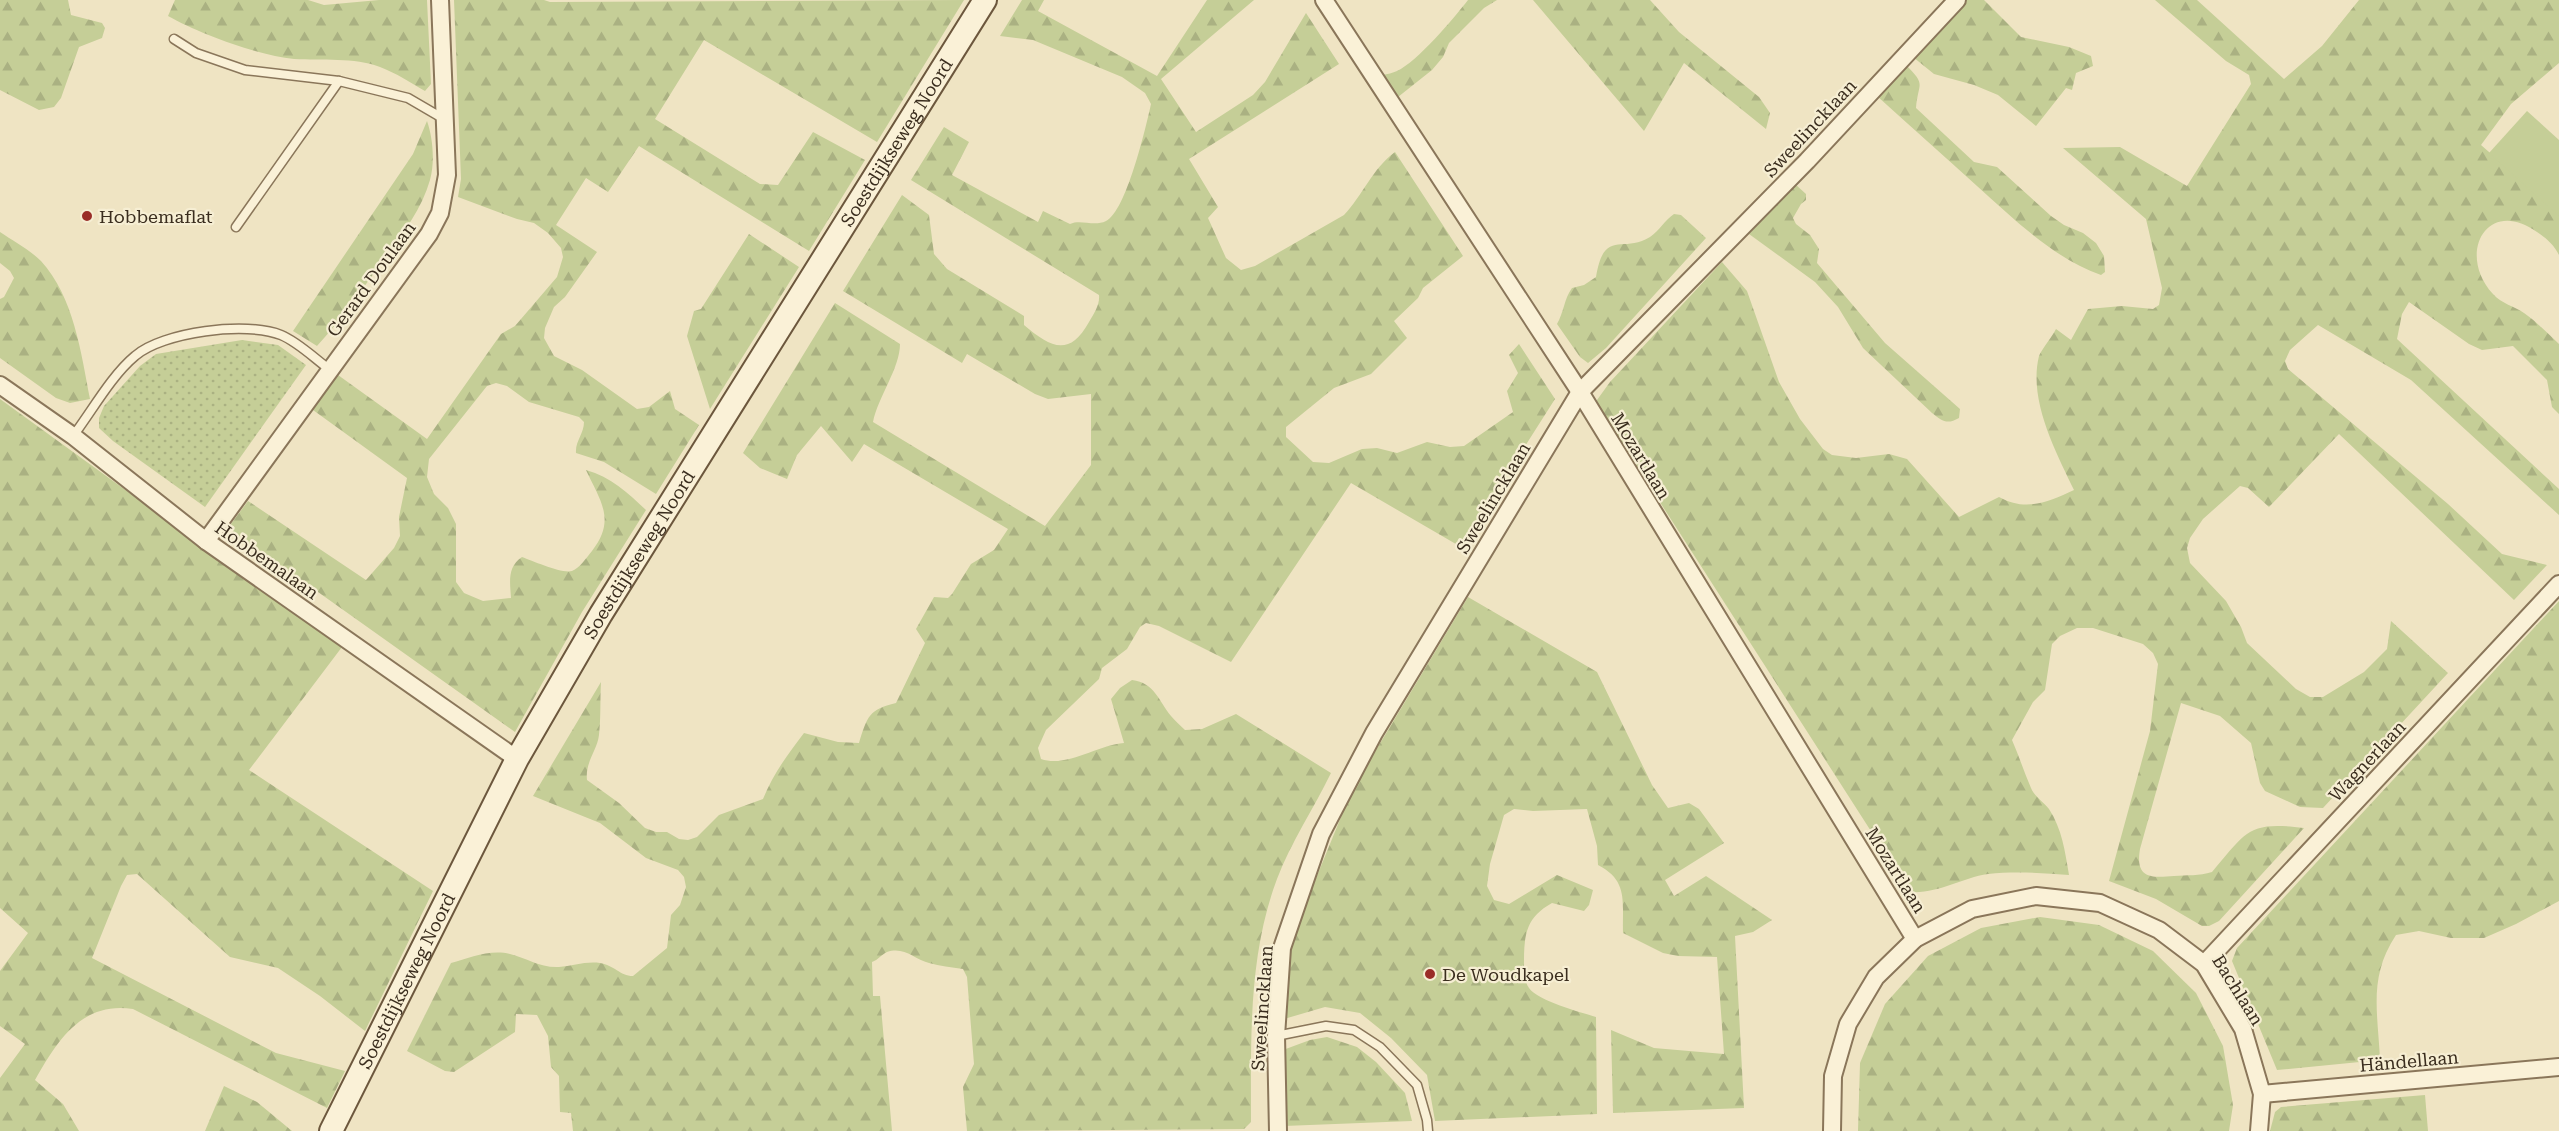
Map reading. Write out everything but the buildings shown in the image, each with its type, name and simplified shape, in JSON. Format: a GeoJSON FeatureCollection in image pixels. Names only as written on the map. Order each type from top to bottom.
{"type":"FeatureCollection","features":[{"type":"Feature","properties":{"kind":"main road","name":"Soestdijkseweg Noord"},"geometry":{"type":"LineString","coordinates":[[331,1131],[517,759],[607,604],[985,0]]}},
{"type":"Feature","properties":{"kind":"street","name":"Gerard Doulaan"},"geometry":{"type":"LineString","coordinates":[[206,541],[429,234],[440,213],[447,175],[440,0]]}},
{"type":"Feature","properties":{"kind":"street","name":"Mozartlaan"},"geometry":{"type":"LineString","coordinates":[[1324,0],[1580,392],[1915,939]]}},
{"type":"Feature","properties":{"kind":"street","name":"Sweelincklaan"},"geometry":{"type":"LineString","coordinates":[[1278,1131],[1276,1036],[1282,948],[1321,834],[1374,733],[1580,392],[1807,161],[1957,0]]}},
{"type":"Feature","properties":{"kind":"street","name":"Hobbemalaan"},"geometry":{"type":"LineString","coordinates":[[0,386],[73,436],[206,541],[517,759]]}},
{"type":"Feature","properties":{"kind":"street","name":"Wagnerlaan"},"geometry":{"type":"LineString","coordinates":[[2204,964],[2559,584]]}},
{"type":"Feature","properties":{"kind":"street","name":"Bachlaan"},"geometry":{"type":"LineString","coordinates":[[1826,1131],[1833,1076],[1848,1024],[1876,977],[1915,939],[1972,909],[2036,896],[2100,903],[2159,930],[2204,964],[2243,1029],[2262,1094],[2259,1131]]}},
{"type":"Feature","properties":{"kind":"street","name":"Händellaan"},"geometry":{"type":"LineString","coordinates":[[2262,1094],[2559,1067]]}},
{"type":"Feature","properties":{"kind":"lane"},"geometry":{"type":"LineString","coordinates":[[174,39],[196,53],[245,70],[339,81],[408,98],[444,119]]}},
{"type":"Feature","properties":{"kind":"lane"},"geometry":{"type":"LineString","coordinates":[[236,227],[339,81]]}},
{"type":"Feature","properties":{"kind":"lane"},"geometry":{"type":"LineString","coordinates":[[73,436],[135,356],[158,342],[182,336],[236,329],[258,330],[281,335],[330,369]]}},
{"type":"Feature","properties":{"kind":"lane"},"geometry":{"type":"LineString","coordinates":[[1276,1036],[1326,1026],[1354,1030],[1380,1047],[1417,1085],[1428,1131]]}},
{"type":"Feature","properties":{"kind":"green space"},"geometry":{"type":"Polygon","coordinates":[[[0,0],[68,0],[71,15],[102,23],[105,28],[102,38],[79,47],[61,98],[54,107],[39,110],[0,90],[0,0]]]}},
{"type":"Feature","properties":{"kind":"green space"},"geometry":{"type":"Polygon","coordinates":[[[175,0],[308,0],[324,5],[379,0],[427,0],[431,84],[425,91],[392,72],[370,64],[279,57],[229,43],[168,16],[175,0]]]}},
{"type":"Feature","properties":{"kind":"green space"},"geometry":{"type":"Polygon","coordinates":[[[454,0],[544,0],[550,2],[964,0],[877,142],[704,40],[655,119],[760,184],[778,185],[813,132],[865,160],[809,251],[639,146],[608,192],[586,178],[556,225],[597,252],[565,297],[554,307],[545,328],[544,338],[554,356],[582,370],[637,409],[649,407],[670,391],[675,409],[699,425],[656,494],[604,462],[576,453],[584,422],[579,417],[529,402],[507,386],[496,383],[487,386],[429,459],[427,477],[434,494],[448,508],[456,524],[456,582],[464,593],[483,601],[511,598],[512,570],[522,557],[562,571],[572,571],[583,563],[599,540],[605,520],[601,502],[586,470],[611,481],[646,510],[582,612],[515,732],[228,528],[248,501],[366,580],[394,548],[400,536],[399,517],[407,478],[313,410],[338,375],[427,439],[501,334],[515,326],[557,277],[563,257],[561,248],[548,233],[534,223],[458,197],[461,179],[454,0]]]}},
{"type":"Feature","properties":{"kind":"green space"},"geometry":{"type":"Polygon","coordinates":[[[1022,0],[1044,0],[1038,11],[1157,76],[1207,0],[1254,0],[1161,79],[1196,132],[1253,95],[1265,82],[1306,13],[1339,64],[1189,159],[1218,207],[1208,218],[1226,258],[1241,270],[1255,266],[1344,215],[1380,166],[1395,152],[1463,256],[1423,288],[1418,298],[1394,321],[1407,338],[1371,374],[1334,388],[1286,427],[1286,437],[1313,462],[1329,463],[1362,449],[1377,448],[1397,453],[1427,442],[1450,447],[1464,446],[1513,412],[1507,391],[1518,373],[1509,355],[1519,344],[1555,399],[1461,547],[1351,483],[1231,662],[1159,626],[1146,623],[1140,627],[1127,649],[1102,668],[1099,679],[1046,730],[1038,748],[1041,759],[1061,761],[1124,743],[1111,699],[1120,688],[1132,680],[1151,688],[1171,716],[1185,730],[1202,729],[1236,714],[1331,773],[1277,879],[1261,938],[1253,999],[1251,1122],[1244,1129],[967,1131],[963,1087],[974,1064],[967,977],[963,969],[929,963],[899,951],[887,952],[872,962],[873,996],[880,996],[892,1131],[573,1131],[571,1113],[560,1112],[559,1076],[551,1067],[548,1036],[537,1015],[516,1014],[515,1032],[454,1072],[445,1071],[407,1051],[451,963],[480,955],[502,953],[552,967],[600,963],[633,976],[667,948],[671,915],[680,905],[686,887],[684,877],[678,870],[646,858],[600,823],[533,796],[601,682],[599,735],[589,762],[587,780],[619,803],[645,828],[656,832],[667,832],[679,839],[688,840],[697,837],[719,815],[763,799],[776,773],[804,733],[838,742],[859,743],[870,715],[880,708],[896,703],[925,643],[916,629],[934,597],[948,598],[971,564],[994,550],[1008,529],[864,444],[852,462],[821,426],[797,455],[787,479],[760,468],[743,453],[835,303],[900,344],[893,373],[873,422],[1045,526],[1091,465],[1091,394],[1048,399],[1035,394],[967,354],[962,363],[843,291],[902,195],[929,215],[934,254],[947,269],[1024,316],[1024,325],[1042,339],[1066,345],[1082,333],[1089,322],[1098,306],[1099,295],[911,180],[944,127],[969,142],[952,175],[1038,222],[1043,211],[1070,224],[1101,223],[1113,214],[1121,202],[1134,168],[1151,104],[1145,93],[1122,77],[1033,40],[1000,36],[1022,0]]]}},
{"type":"Feature","properties":{"kind":"green space"},"geometry":{"type":"Polygon","coordinates":[[[1468,0],[1497,0],[1484,8],[1449,43],[1443,57],[1432,70],[1398,97],[1383,75],[1397,71],[1415,59],[1468,0]]]}},
{"type":"Feature","properties":{"kind":"green space"},"geometry":{"type":"Polygon","coordinates":[[[1533,0],[1650,0],[1679,32],[1759,97],[1770,113],[1766,129],[1684,63],[1644,131],[1533,0]]]}},
{"type":"Feature","properties":{"kind":"green space"},"geometry":{"type":"Polygon","coordinates":[[[1966,0],[1984,0],[2021,37],[2069,47],[2091,56],[2093,66],[2076,73],[2072,90],[2066,88],[2036,126],[1998,95],[1974,85],[1934,74],[1913,57],[1966,0]]]}},
{"type":"Feature","properties":{"kind":"green space"},"geometry":{"type":"Polygon","coordinates":[[[2155,0],[2197,0],[2284,79],[2322,46],[2359,0],[2559,0],[2559,63],[2511,104],[2481,145],[2559,213],[2559,255],[2550,242],[2537,232],[2519,223],[2504,221],[2491,225],[2482,234],[2477,247],[2477,262],[2482,278],[2493,294],[2529,317],[2559,344],[2559,414],[2552,407],[2547,380],[2513,346],[2482,350],[2469,344],[2409,302],[2402,314],[2397,339],[2559,489],[2559,515],[2411,380],[2318,325],[2290,350],[2285,361],[2288,369],[2448,504],[2502,554],[2547,565],[2514,600],[2339,434],[2269,507],[2248,488],[2240,486],[2203,519],[2190,538],[2187,548],[2190,563],[2226,601],[2247,643],[2296,689],[2310,697],[2323,697],[2364,672],[2387,649],[2391,621],[2448,673],[2323,808],[2300,807],[2265,791],[2260,783],[2251,743],[2220,716],[2181,703],[2140,849],[2139,859],[2142,871],[2158,877],[2212,872],[2233,847],[2250,832],[2271,826],[2304,828],[2219,921],[2209,926],[2202,926],[2156,899],[2109,881],[2150,731],[2158,664],[2153,653],[2143,644],[2093,628],[2077,628],[2060,636],[2052,644],[2045,690],[2033,702],[2012,740],[2032,791],[2049,809],[2057,824],[2069,875],[2018,872],[1988,874],[1930,891],[1910,892],[1597,404],[1597,400],[1610,382],[1722,262],[1747,291],[1779,382],[1800,419],[1823,449],[1832,455],[1856,458],[1889,454],[1907,459],[1959,517],[1999,497],[2028,505],[2037,504],[2074,490],[2052,443],[2040,408],[2037,390],[2039,356],[2056,329],[2071,340],[2088,309],[2122,306],[2153,309],[2159,305],[2162,288],[2146,219],[2063,148],[2120,147],[2187,186],[2251,84],[2249,75],[2226,61],[2155,0]]]}},
{"type":"Feature","properties":{"kind":"green space"},"geometry":{"type":"Polygon","coordinates":[[[1906,65],[1917,77],[1920,85],[1916,108],[1974,162],[1997,167],[2051,216],[2064,225],[2083,233],[2096,243],[2104,256],[2105,272],[2101,275],[2083,268],[2035,237],[1877,96],[1906,65]]]}},
{"type":"Feature","properties":{"kind":"green space"},"geometry":{"type":"Polygon","coordinates":[[[2527,111],[2559,140],[2559,216],[2489,153],[2527,111]]]}},
{"type":"Feature","properties":{"kind":"green space"},"geometry":{"type":"Polygon","coordinates":[[[427,121],[433,158],[430,180],[421,203],[401,236],[364,287],[317,346],[293,331],[413,154],[427,121]]]}},
{"type":"Feature","properties":{"kind":"green space"},"geometry":{"type":"Polygon","coordinates":[[[1795,184],[1806,194],[1806,200],[1793,218],[1796,224],[1810,235],[1819,249],[1817,263],[1885,343],[1960,409],[1959,418],[1945,421],[1932,413],[1863,348],[1838,307],[1815,282],[1749,234],[1795,184]]]}},
{"type":"Feature","properties":{"kind":"green space"},"geometry":{"type":"Polygon","coordinates":[[[1674,214],[1681,215],[1706,238],[1606,348],[1588,363],[1580,357],[1557,324],[1569,292],[1572,288],[1584,285],[1596,277],[1599,262],[1609,247],[1640,242],[1650,237],[1674,214]]]}},
{"type":"Feature","properties":{"kind":"green space"},"geometry":{"type":"Polygon","coordinates":[[[0,232],[41,261],[61,291],[74,326],[90,399],[70,403],[56,398],[0,358],[0,299],[4,297],[14,278],[10,271],[0,263],[0,232]]]}},
{"type":"Feature","properties":{"kind":"green space"},"geometry":{"type":"Polygon","coordinates":[[[749,234],[799,267],[710,409],[687,336],[694,311],[701,309],[749,234]]]}},
{"type":"Feature","properties":{"kind":"green space"},"geometry":{"type":"Polygon","coordinates":[[[242,340],[278,345],[306,365],[205,507],[113,441],[99,428],[99,418],[104,406],[140,366],[156,354],[242,340]]]}},
{"type":"Feature","properties":{"kind":"green space"},"geometry":{"type":"Polygon","coordinates":[[[0,399],[342,647],[249,770],[433,891],[365,1031],[320,996],[278,968],[230,957],[137,874],[127,875],[121,886],[92,958],[276,1053],[345,1071],[327,1108],[133,1009],[115,1008],[99,1011],[73,1027],[52,1051],[35,1080],[63,1104],[79,1131],[0,1131],[0,1078],[25,1044],[0,1026],[0,971],[28,933],[0,908],[0,399]]]}},
{"type":"Feature","properties":{"kind":"green space"},"geometry":{"type":"Polygon","coordinates":[[[1468,597],[1597,672],[1652,785],[1668,808],[1689,803],[1699,809],[1724,843],[1665,880],[1674,896],[1706,876],[1772,920],[1753,932],[1735,936],[1744,1108],[1613,1113],[1611,1030],[1654,1048],[1724,1054],[1717,957],[1678,956],[1663,953],[1623,933],[1622,893],[1615,878],[1598,865],[1597,846],[1587,809],[1533,811],[1514,809],[1504,815],[1490,864],[1487,886],[1494,900],[1509,904],[1557,875],[1593,890],[1589,905],[1584,911],[1552,903],[1537,914],[1526,934],[1524,964],[1526,982],[1534,993],[1560,1005],[1596,1017],[1597,1114],[1435,1121],[1427,1075],[1391,1038],[1360,1013],[1325,1007],[1284,1019],[1288,958],[1299,920],[1352,790],[1468,597]]]}},
{"type":"Feature","properties":{"kind":"green space"},"geometry":{"type":"Polygon","coordinates":[[[2559,601],[2559,901],[2484,938],[2451,938],[2419,931],[2396,935],[2381,966],[2378,981],[2380,1060],[2277,1070],[2232,961],[2237,948],[2559,601]]]}},
{"type":"Feature","properties":{"kind":"green space"},"geometry":{"type":"Polygon","coordinates":[[[2040,917],[2099,925],[2153,951],[2196,993],[2223,1046],[2233,1105],[2229,1131],[1858,1131],[1860,1063],[1885,1004],[1928,956],[1981,928],[2040,917]]]}},
{"type":"Feature","properties":{"kind":"green space"},"geometry":{"type":"Polygon","coordinates":[[[1327,1037],[1357,1047],[1376,1062],[1405,1093],[1412,1121],[1284,1126],[1283,1050],[1310,1040],[1327,1037]]]}},
{"type":"Feature","properties":{"kind":"green space"},"geometry":{"type":"Polygon","coordinates":[[[224,1086],[257,1102],[292,1131],[205,1131],[224,1086]]]}},
{"type":"Feature","properties":{"kind":"green space"},"geometry":{"type":"Polygon","coordinates":[[[2425,1095],[2428,1131],[2270,1131],[2275,1112],[2281,1107],[2425,1095]]]}},
{"type":"Feature","properties":{"kind":"place","name":"Hobbemaflat"},"geometry":{"type":"Point","coordinates":[87,216]}},
{"type":"Feature","properties":{"kind":"place","name":"De Woudkapel"},"geometry":{"type":"Point","coordinates":[1430,974]}}]}
